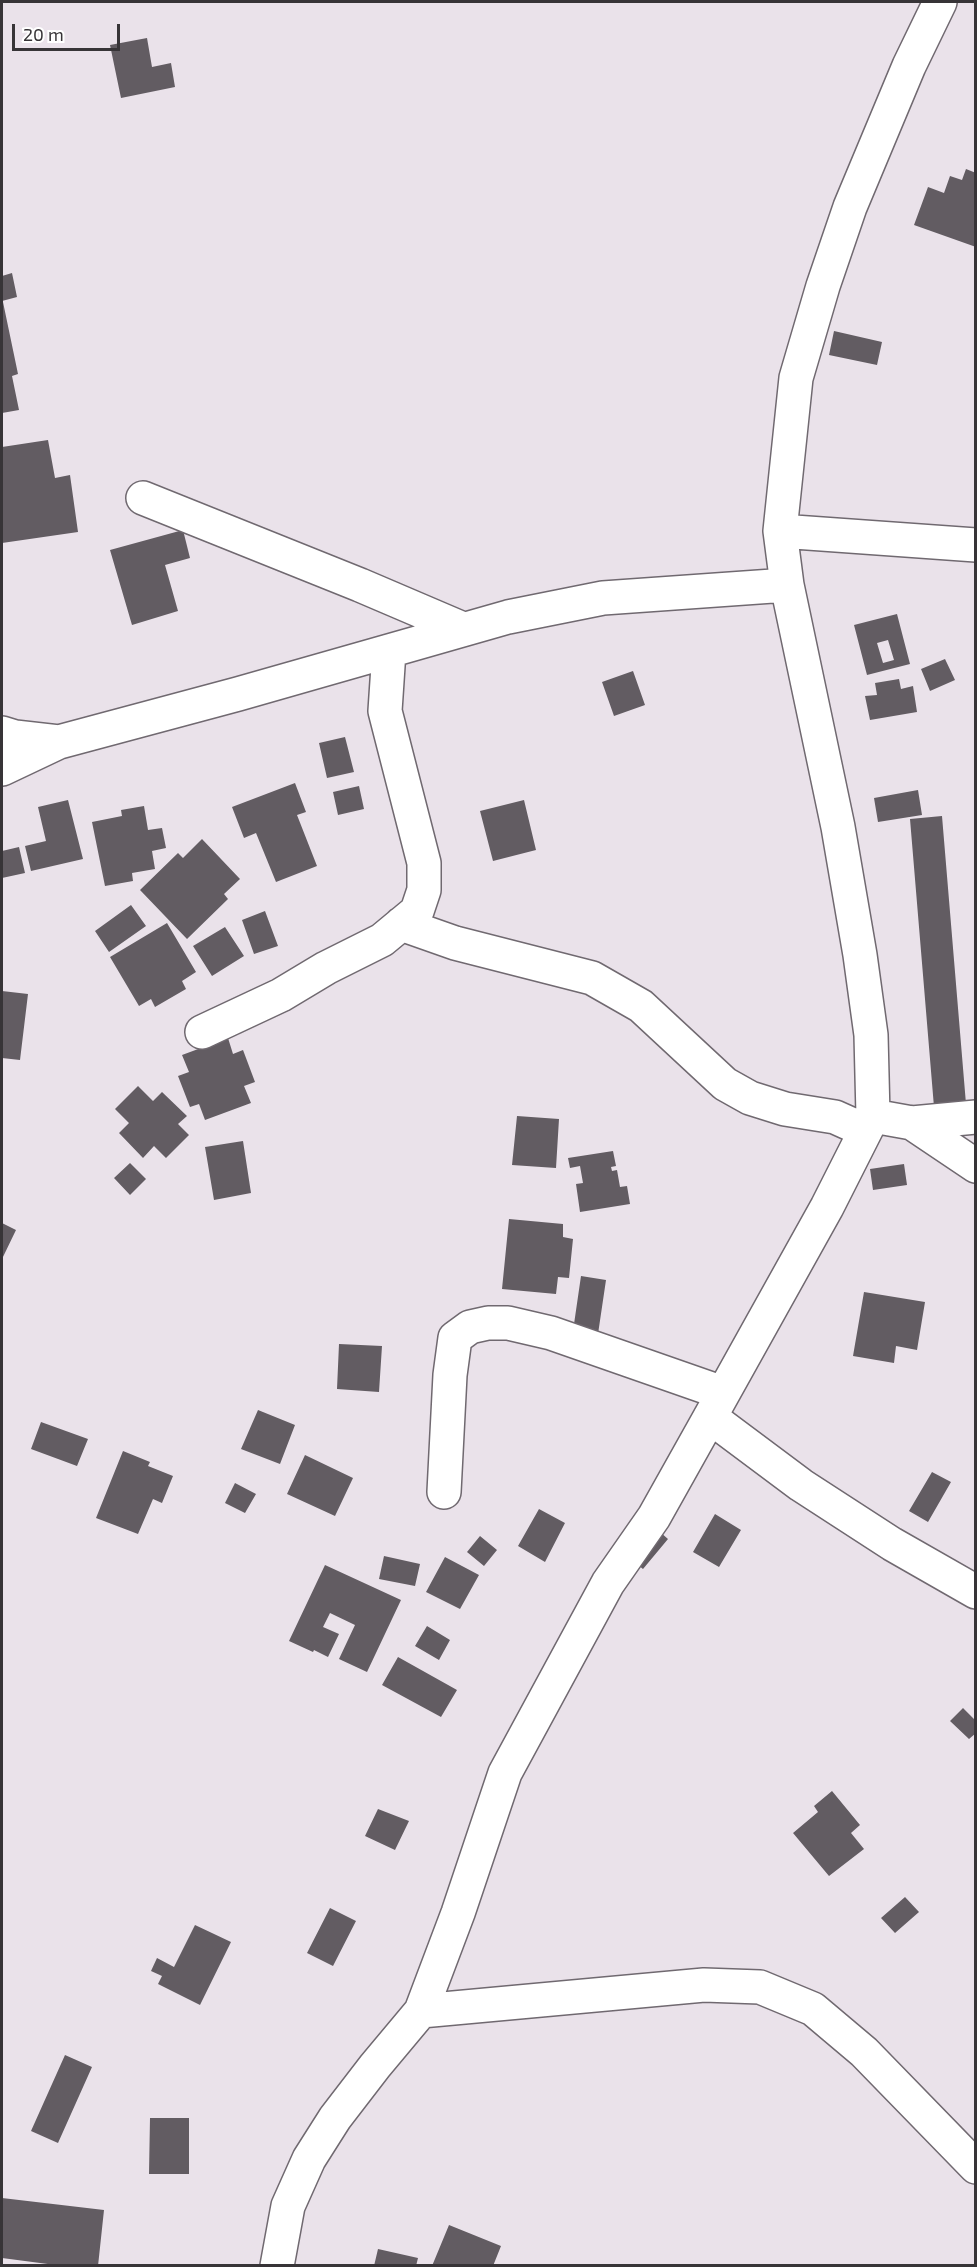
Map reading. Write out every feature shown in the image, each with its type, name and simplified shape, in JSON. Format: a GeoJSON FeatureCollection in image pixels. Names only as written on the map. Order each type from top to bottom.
{"type":"FeatureCollection","features":[{"type":"Feature","properties":{"kind":"street"},"geometry":{"type":"LineString","coordinates":[[277,2265],[288,2206],[309,2159],[335,2118],[421,2011],[458,1913],[505,1773],[608,1583],[654,1517],[827,1207],[868,1123],[871,1035],[860,955],[838,827],[787,585],[780,531],[796,378],[823,286],[855,196],[909,66],[940,2]]}},
{"type":"Feature","properties":{"kind":"street"},"geometry":{"type":"LineString","coordinates":[[143,498],[463,629]]}},
{"type":"Feature","properties":{"kind":"street"},"geometry":{"type":"LineString","coordinates":[[780,531],[975,545]]}},
{"type":"Feature","properties":{"kind":"street"},"geometry":{"type":"LineString","coordinates":[[2,769],[59,742],[508,617],[603,598],[787,585]]}},
{"type":"Feature","properties":{"kind":"street"},"geometry":{"type":"LineString","coordinates":[[202,1032],[281,995],[326,968],[382,940],[417,911],[424,890],[423,863],[385,711],[389,651]]}},
{"type":"Feature","properties":{"kind":"street"},"geometry":{"type":"LineString","coordinates":[[2,733],[15,737],[59,742]]}},
{"type":"Feature","properties":{"kind":"street"},"geometry":{"type":"LineString","coordinates":[[401,924],[455,943],[592,978],[641,1006],[725,1084],[750,1098],[784,1109],[868,1123],[975,1117]]}},
{"type":"Feature","properties":{"kind":"street"},"geometry":{"type":"LineString","coordinates":[[912,1122],[975,1166]]}},
{"type":"Feature","properties":{"kind":"street"},"geometry":{"type":"LineString","coordinates":[[444,1492],[450,1375],[455,1338],[470,1328],[488,1323],[508,1323],[551,1333],[716,1405],[812,1492],[892,1544],[975,1592]]}},
{"type":"Feature","properties":{"kind":"street"},"geometry":{"type":"LineString","coordinates":[[421,2011],[704,1985],[760,1987],[813,2009],[864,2052],[975,2168]]}},
{"type":"Feature","properties":{"kind":"building"},"geometry":{"type":"Polygon","coordinates":[[[147,38],[152,67],[171,63],[175,87],[121,98],[110,45],[147,38]]]}},
{"type":"Feature","properties":{"kind":"building"},"geometry":{"type":"Polygon","coordinates":[[[966,169],[976,173],[976,247],[914,225],[928,187],[944,193],[950,176],[962,180],[966,169]]]}},
{"type":"Feature","properties":{"kind":"building"},"geometry":{"type":"Polygon","coordinates":[[[12,273],[17,297],[2,301],[2,276],[12,273]]]}},
{"type":"Feature","properties":{"kind":"building"},"geometry":{"type":"Polygon","coordinates":[[[3,302],[18,374],[12,376],[19,410],[2,413],[3,302]]]}},
{"type":"Feature","properties":{"kind":"building"},"geometry":{"type":"Polygon","coordinates":[[[834,331],[882,342],[877,365],[829,355],[834,331]]]}},
{"type":"Feature","properties":{"kind":"building"},"geometry":{"type":"Polygon","coordinates":[[[48,440],[55,478],[70,475],[78,532],[2,543],[2,447],[48,440]]]}},
{"type":"Feature","properties":{"kind":"building"},"geometry":{"type":"Polygon","coordinates":[[[183,530],[190,558],[165,565],[178,611],[132,625],[110,550],[183,530]]]}},
{"type":"Feature","properties":{"kind":"building"},"geometry":{"type":"Polygon","coordinates":[[[897,614],[910,664],[867,675],[854,625],[897,614]],[[888,640],[877,643],[883,663],[894,660],[888,640]]]}},
{"type":"Feature","properties":{"kind":"building"},"geometry":{"type":"Polygon","coordinates":[[[945,659],[955,680],[930,691],[921,669],[945,659]]]}},
{"type":"Feature","properties":{"kind":"building"},"geometry":{"type":"Polygon","coordinates":[[[633,671],[645,705],[614,716],[602,682],[633,671]]]}},
{"type":"Feature","properties":{"kind":"building"},"geometry":{"type":"Polygon","coordinates":[[[899,679],[901,689],[913,686],[917,712],[870,720],[865,696],[877,695],[875,683],[899,679]]]}},
{"type":"Feature","properties":{"kind":"building"},"geometry":{"type":"Polygon","coordinates":[[[345,737],[354,772],[327,778],[319,743],[345,737]]]}},
{"type":"Feature","properties":{"kind":"building"},"geometry":{"type":"Polygon","coordinates":[[[295,783],[306,812],[297,815],[317,866],[276,882],[256,833],[244,838],[232,807],[295,783]]]}},
{"type":"Feature","properties":{"kind":"building"},"geometry":{"type":"Polygon","coordinates":[[[359,786],[364,809],[338,815],[333,792],[359,786]]]}},
{"type":"Feature","properties":{"kind":"building"},"geometry":{"type":"Polygon","coordinates":[[[918,790],[922,815],[878,822],[874,798],[918,790]]]}},
{"type":"Feature","properties":{"kind":"building"},"geometry":{"type":"Polygon","coordinates":[[[68,800],[83,859],[31,871],[25,846],[46,841],[38,807],[68,800]]]}},
{"type":"Feature","properties":{"kind":"building"},"geometry":{"type":"Polygon","coordinates":[[[524,800],[536,850],[493,861],[480,811],[524,800]]]}},
{"type":"Feature","properties":{"kind":"building"},"geometry":{"type":"Polygon","coordinates":[[[144,806],[148,830],[162,828],[166,848],[152,851],[155,869],[132,873],[133,881],[105,886],[92,822],[122,816],[121,810],[144,806]]]}},
{"type":"Feature","properties":{"kind":"building"},"geometry":{"type":"Polygon","coordinates":[[[942,816],[966,1104],[934,1107],[910,819],[942,816]]]}},
{"type":"Feature","properties":{"kind":"building"},"geometry":{"type":"Polygon","coordinates":[[[202,839],[240,879],[224,894],[228,899],[187,939],[140,890],[178,853],[183,858],[202,839]]]}},
{"type":"Feature","properties":{"kind":"building"},"geometry":{"type":"Polygon","coordinates":[[[19,847],[25,873],[2,878],[2,851],[19,847]]]}},
{"type":"Feature","properties":{"kind":"building"},"geometry":{"type":"Polygon","coordinates":[[[131,905],[146,926],[109,952],[95,931],[131,905]]]}},
{"type":"Feature","properties":{"kind":"building"},"geometry":{"type":"Polygon","coordinates":[[[265,911],[278,946],[254,954],[242,920],[265,911]]]}},
{"type":"Feature","properties":{"kind":"building"},"geometry":{"type":"Polygon","coordinates":[[[167,923],[196,972],[182,981],[186,989],[155,1007],[151,999],[139,1006],[110,957],[167,923]]]}},
{"type":"Feature","properties":{"kind":"building"},"geometry":{"type":"Polygon","coordinates":[[[225,927],[244,956],[212,976],[193,946],[225,927]]]}},
{"type":"Feature","properties":{"kind":"building"},"geometry":{"type":"Polygon","coordinates":[[[2,991],[28,994],[20,1060],[2,1058],[2,991]]]}},
{"type":"Feature","properties":{"kind":"building"},"geometry":{"type":"Polygon","coordinates":[[[228,1038],[233,1054],[243,1050],[255,1082],[244,1086],[251,1103],[205,1120],[199,1104],[190,1107],[178,1076],[189,1072],[182,1055],[228,1038]]]}},
{"type":"Feature","properties":{"kind":"building"},"geometry":{"type":"Polygon","coordinates":[[[138,1086],[153,1101],[162,1092],[187,1116],[178,1124],[189,1135],[166,1158],[154,1146],[143,1158],[119,1133],[129,1123],[115,1109],[138,1086]]]}},
{"type":"Feature","properties":{"kind":"building"},"geometry":{"type":"Polygon","coordinates":[[[517,1116],[559,1119],[556,1168],[512,1165],[517,1116]]]}},
{"type":"Feature","properties":{"kind":"building"},"geometry":{"type":"Polygon","coordinates":[[[243,1141],[251,1193],[214,1200],[205,1147],[243,1141]]]}},
{"type":"Feature","properties":{"kind":"building"},"geometry":{"type":"Polygon","coordinates":[[[613,1151],[616,1166],[611,1167],[612,1171],[617,1170],[620,1187],[627,1186],[630,1204],[580,1212],[576,1184],[583,1183],[580,1166],[570,1168],[568,1158],[613,1151]]]}},
{"type":"Feature","properties":{"kind":"building"},"geometry":{"type":"Polygon","coordinates":[[[130,1163],[146,1179],[130,1195],[114,1178],[130,1163]]]}},
{"type":"Feature","properties":{"kind":"building"},"geometry":{"type":"Polygon","coordinates":[[[904,1164],[907,1185],[873,1190],[870,1169],[904,1164]]]}},
{"type":"Feature","properties":{"kind":"building"},"geometry":{"type":"Polygon","coordinates":[[[509,1219],[563,1224],[563,1237],[573,1239],[569,1278],[558,1277],[556,1294],[502,1289],[509,1219]]]}},
{"type":"Feature","properties":{"kind":"building"},"geometry":{"type":"Polygon","coordinates":[[[2,1223],[16,1230],[2,1259],[2,1223]]]}},
{"type":"Feature","properties":{"kind":"building"},"geometry":{"type":"Polygon","coordinates":[[[581,1276],[606,1280],[598,1334],[573,1331],[581,1276]]]}},
{"type":"Feature","properties":{"kind":"building"},"geometry":{"type":"Polygon","coordinates":[[[864,1292],[925,1302],[917,1350],[896,1346],[894,1363],[853,1356],[864,1292]]]}},
{"type":"Feature","properties":{"kind":"building"},"geometry":{"type":"Polygon","coordinates":[[[339,1344],[382,1346],[379,1392],[337,1389],[339,1344]]]}},
{"type":"Feature","properties":{"kind":"building"},"geometry":{"type":"Polygon","coordinates":[[[258,1410],[295,1425],[280,1464],[241,1449],[258,1410]]]}},
{"type":"Feature","properties":{"kind":"building"},"geometry":{"type":"Polygon","coordinates":[[[41,1422],[88,1439],[77,1466],[31,1449],[41,1422]]]}},
{"type":"Feature","properties":{"kind":"building"},"geometry":{"type":"Polygon","coordinates":[[[123,1451],[150,1462],[148,1466],[173,1476],[162,1503],[153,1499],[138,1534],[96,1518],[123,1451]]]}},
{"type":"Feature","properties":{"kind":"building"},"geometry":{"type":"Polygon","coordinates":[[[305,1455],[353,1478],[335,1516],[287,1494],[305,1455]]]}},
{"type":"Feature","properties":{"kind":"building"},"geometry":{"type":"Polygon","coordinates":[[[932,1472],[951,1482],[928,1522],[909,1511],[932,1472]]]}},
{"type":"Feature","properties":{"kind":"building"},"geometry":{"type":"Polygon","coordinates":[[[235,1483],[256,1494],[245,1513],[225,1503],[235,1483]]]}},
{"type":"Feature","properties":{"kind":"building"},"geometry":{"type":"Polygon","coordinates":[[[539,1509],[565,1523],[545,1562],[518,1546],[539,1509]]]}},
{"type":"Feature","properties":{"kind":"building"},"geometry":{"type":"Polygon","coordinates":[[[715,1514],[741,1530],[719,1567],[693,1552],[715,1514]]]}},
{"type":"Feature","properties":{"kind":"building"},"geometry":{"type":"Polygon","coordinates":[[[653,1526],[668,1539],[643,1569],[628,1557],[653,1526]]]}},
{"type":"Feature","properties":{"kind":"building"},"geometry":{"type":"Polygon","coordinates":[[[480,1536],[497,1550],[484,1566],[467,1552],[480,1536]]]}},
{"type":"Feature","properties":{"kind":"building"},"geometry":{"type":"Polygon","coordinates":[[[384,1556],[420,1564],[415,1586],[379,1579],[384,1556]]]}},
{"type":"Feature","properties":{"kind":"building"},"geometry":{"type":"Polygon","coordinates":[[[445,1557],[479,1575],[460,1609],[426,1592],[445,1557]]]}},
{"type":"Feature","properties":{"kind":"building"},"geometry":{"type":"Polygon","coordinates":[[[325,1565],[401,1600],[367,1672],[339,1659],[355,1625],[330,1613],[323,1627],[339,1634],[328,1657],[289,1641],[325,1565]]]}},
{"type":"Feature","properties":{"kind":"building"},"geometry":{"type":"Polygon","coordinates":[[[427,1626],[450,1640],[439,1660],[415,1646],[427,1626]]]}},
{"type":"Feature","properties":{"kind":"building"},"geometry":{"type":"Polygon","coordinates":[[[398,1657],[457,1690],[441,1717],[382,1685],[398,1657]]]}},
{"type":"Feature","properties":{"kind":"building"},"geometry":{"type":"Polygon","coordinates":[[[963,1708],[976,1721],[976,1733],[969,1739],[950,1721],[963,1708]]]}},
{"type":"Feature","properties":{"kind":"building"},"geometry":{"type":"Polygon","coordinates":[[[832,1791],[860,1825],[851,1833],[864,1849],[829,1876],[793,1833],[818,1812],[814,1806],[832,1791]]]}},
{"type":"Feature","properties":{"kind":"building"},"geometry":{"type":"Polygon","coordinates":[[[378,1809],[409,1821],[395,1850],[365,1836],[378,1809]]]}},
{"type":"Feature","properties":{"kind":"building"},"geometry":{"type":"Polygon","coordinates":[[[905,1897],[919,1912],[895,1933],[881,1918],[905,1897]]]}},
{"type":"Feature","properties":{"kind":"building"},"geometry":{"type":"Polygon","coordinates":[[[330,1908],[356,1921],[333,1966],[307,1953],[330,1908]]]}},
{"type":"Feature","properties":{"kind":"building"},"geometry":{"type":"Polygon","coordinates":[[[195,1925],[231,1942],[200,2005],[158,1984],[162,1976],[151,1971],[157,1958],[174,1967],[195,1925]]]}},
{"type":"Feature","properties":{"kind":"building"},"geometry":{"type":"Polygon","coordinates":[[[65,2055],[92,2067],[58,2143],[31,2131],[65,2055]]]}},
{"type":"Feature","properties":{"kind":"building"},"geometry":{"type":"Polygon","coordinates":[[[150,2118],[189,2118],[189,2174],[149,2174],[150,2118]]]}},
{"type":"Feature","properties":{"kind":"building"},"geometry":{"type":"Polygon","coordinates":[[[2,2198],[104,2210],[98,2266],[63,2266],[2,2258],[2,2198]]]}},
{"type":"Feature","properties":{"kind":"building"},"geometry":{"type":"Polygon","coordinates":[[[449,2225],[501,2246],[493,2266],[432,2266],[449,2225]]]}},
{"type":"Feature","properties":{"kind":"building"},"geometry":{"type":"Polygon","coordinates":[[[378,2249],[418,2258],[416,2266],[374,2266],[378,2249]]]}}]}
